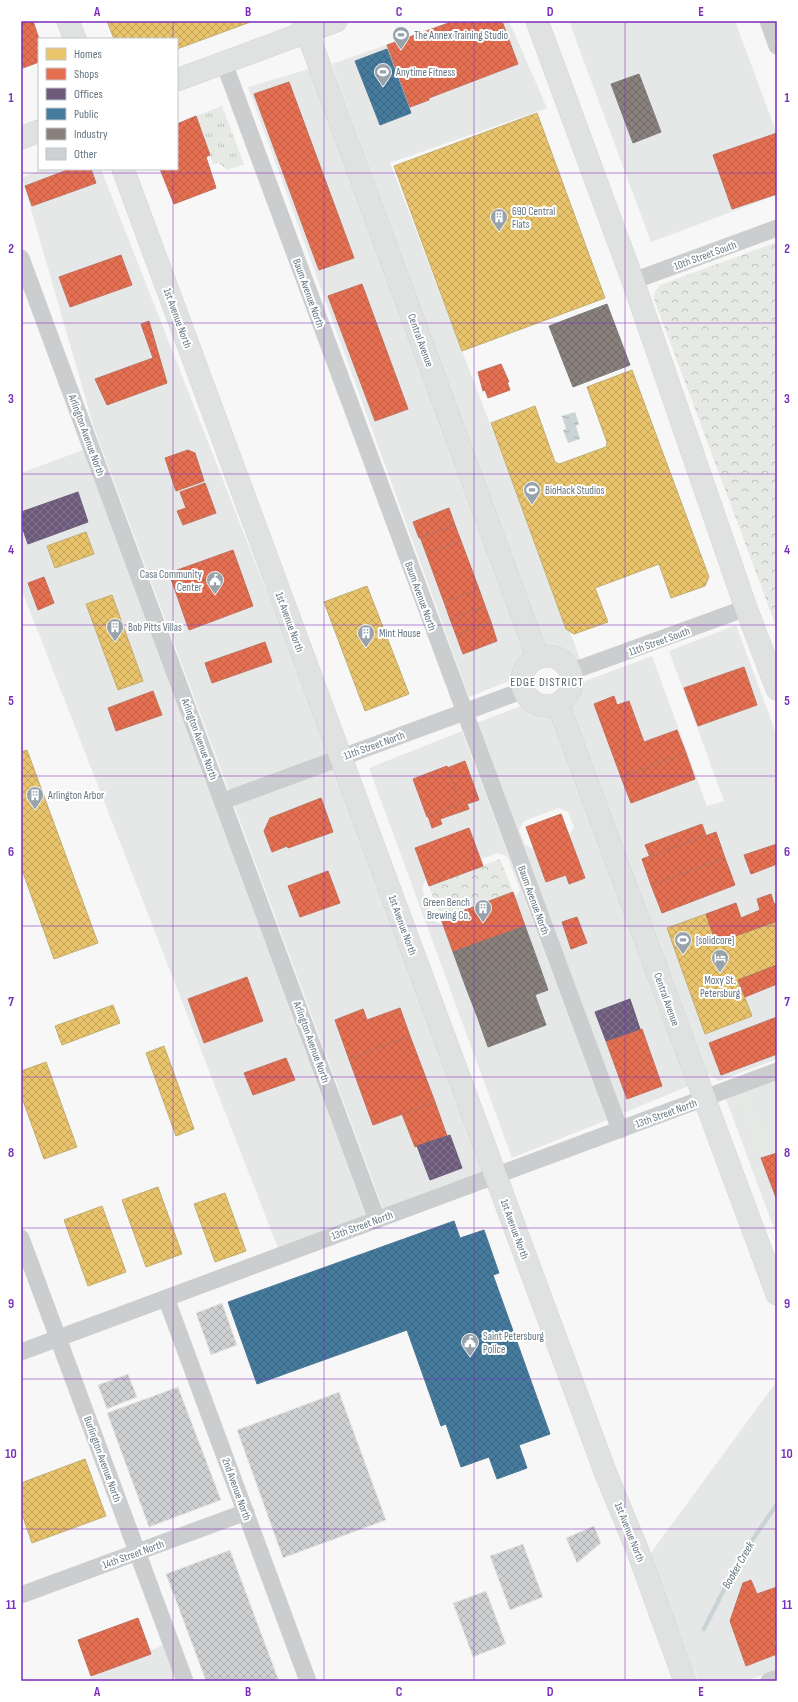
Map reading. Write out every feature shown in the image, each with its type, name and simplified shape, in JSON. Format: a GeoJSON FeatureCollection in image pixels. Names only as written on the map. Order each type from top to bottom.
{"type":"FeatureCollection","features":[{"type":"Feature","properties":{"kind":"main road"},"geometry":{"type":"LineString","coordinates":[[68,21],[75,38]]}},
{"type":"Feature","properties":{"kind":"main road"},"geometry":{"type":"LineString","coordinates":[[178,80],[224,63],[305,26],[336,21]]}},
{"type":"Feature","properties":{"kind":"main road"},"geometry":{"type":"LineString","coordinates":[[537,21],[633,281],[746,608],[777,689]]}},
{"type":"Feature","properties":{"kind":"main road","name":"Central Avenue"},"geometry":{"type":"LineString","coordinates":[[305,26],[538,658]]}},
{"type":"Feature","properties":{"kind":"main road"},"geometry":{"type":"LineString","coordinates":[[21,138],[38,131]]}},
{"type":"Feature","properties":{"kind":"main road","name":"1st Avenue North"},"geometry":{"type":"LineString","coordinates":[[123,170],[606,1474],[637,1549],[685,1681]]}},
{"type":"Feature","properties":{"kind":"main road"},"geometry":{"type":"LineString","coordinates":[[552,657],[560,660],[566,665],[570,672],[572,680],[569,694],[558,704],[550,706],[541,705],[534,702],[524,690],[523,682],[526,668],[531,662],[538,658],[552,657]]}},
{"type":"Feature","properties":{"kind":"main road","name":"Central Avenue"},"geometry":{"type":"LineString","coordinates":[[558,704],[777,1294]]}},
{"type":"Feature","properties":{"kind":"street"},"geometry":{"type":"LineString","coordinates":[[768,21],[777,46]]}},
{"type":"Feature","properties":{"kind":"street","name":"Baum Avenue North"},"geometry":{"type":"LineString","coordinates":[[224,63],[620,1130]]}},
{"type":"Feature","properties":{"kind":"street","name":"10th Street South"},"geometry":{"type":"LineString","coordinates":[[633,281],[777,228]]}},
{"type":"Feature","properties":{"kind":"street","name":"Arlington Avenue North"},"geometry":{"type":"LineString","coordinates":[[21,258],[378,1220]]}},
{"type":"Feature","properties":{"kind":"street","name":"11th Street South"},"geometry":{"type":"LineString","coordinates":[[570,672],[746,608]]}},
{"type":"Feature","properties":{"kind":"street","name":"11th Street North"},"geometry":{"type":"LineString","coordinates":[[223,801],[524,690]]}},
{"type":"Feature","properties":{"kind":"street","name":"13th Street North"},"geometry":{"type":"LineString","coordinates":[[21,1352],[777,1071]]}},
{"type":"Feature","properties":{"kind":"street","name":"Burlington Avenue North"},"geometry":{"type":"LineString","coordinates":[[21,1238],[185,1681]]}},
{"type":"Feature","properties":{"kind":"street","name":"2nd Avenue North"},"geometry":{"type":"LineString","coordinates":[[166,1298],[308,1681]]}},
{"type":"Feature","properties":{"kind":"street","name":"14th Street North"},"geometry":{"type":"LineString","coordinates":[[21,1595],[246,1512]]}},
{"type":"Feature","properties":{"kind":"street"},"geometry":{"type":"LineString","coordinates":[[769,1681],[777,1678]]}},
{"type":"Feature","properties":{"kind":"shaded area"},"geometry":{"type":"Polygon","coordinates":[[[454,21],[509,21],[547,108],[390,163],[581,661],[576,663],[566,653],[556,649],[544,649],[332,64],[454,21]]]}},
{"type":"Feature","properties":{"kind":"shaded area"},"geometry":{"type":"Polygon","coordinates":[[[569,21],[735,21],[777,134],[777,195],[651,242],[569,21]]]}},
{"type":"Feature","properties":{"kind":"shaded area"},"geometry":{"type":"Polygon","coordinates":[[[309,69],[528,656],[519,666],[514,679],[469,697],[248,87],[309,69]]]}},
{"type":"Feature","properties":{"kind":"shaded area"},"geometry":{"type":"Polygon","coordinates":[[[40,170],[101,170],[330,753],[229,791],[94,428],[22,178],[40,170]]]}},
{"type":"Feature","properties":{"kind":"shaded area"},"geometry":{"type":"Polygon","coordinates":[[[83,450],[366,1216],[278,1248],[21,588],[21,473],[83,450]]]}},
{"type":"Feature","properties":{"kind":"shaded area"},"geometry":{"type":"Polygon","coordinates":[[[736,625],[777,736],[777,1059],[719,1081],[706,1073],[570,706],[579,695],[585,681],[652,656],[707,806],[724,801],[669,651],[736,625]]]}},
{"type":"Feature","properties":{"kind":"shaded area"},"geometry":{"type":"Polygon","coordinates":[[[524,705],[536,712],[552,716],[689,1086],[623,1113],[476,723],[524,705]],[[559,808],[524,821],[519,830],[525,845],[534,849],[569,836],[574,827],[568,812],[559,808]]]}},
{"type":"Feature","properties":{"kind":"shaded area"},"geometry":{"type":"Polygon","coordinates":[[[462,731],[607,1120],[512,1158],[369,768],[462,731]],[[498,853],[426,879],[422,888],[434,921],[443,925],[515,898],[520,890],[507,856],[498,853]]]}},
{"type":"Feature","properties":{"kind":"shaded area"},"geometry":{"type":"Polygon","coordinates":[[[335,768],[485,1172],[383,1209],[234,805],[335,768]]]}},
{"type":"Feature","properties":{"kind":"shaded area"},"geometry":{"type":"Polygon","coordinates":[[[777,1080],[777,1237],[726,1099],[777,1080]]]}},
{"type":"Feature","properties":{"kind":"shaded area"},"geometry":{"type":"Polygon","coordinates":[[[777,1381],[777,1670],[746,1681],[698,1681],[650,1554],[777,1381]]]}},
{"type":"Feature","properties":{"kind":"shaded area"},"geometry":{"type":"Polygon","coordinates":[[[163,1645],[176,1681],[84,1681],[163,1645]]]}},
{"type":"Feature","properties":{"kind":"green space"},"geometry":{"type":"Polygon","coordinates":[[[222,106],[244,164],[227,170],[219,163],[213,164],[196,116],[222,106]]]}},
{"type":"Feature","properties":{"kind":"green space"},"geometry":{"type":"Polygon","coordinates":[[[777,242],[777,629],[654,299],[655,292],[660,285],[777,242]]]}},
{"type":"Feature","properties":{"kind":"green space"},"geometry":{"type":"Polygon","coordinates":[[[500,859],[513,892],[441,919],[429,886],[500,859]]]}},
{"type":"Feature","properties":{"kind":"green space"},"geometry":{"type":"Polygon","coordinates":[[[696,1027],[709,1062],[703,1064],[692,1037],[696,1027]]]}},
{"type":"Feature","properties":{"kind":"green space"},"geometry":{"type":"Polygon","coordinates":[[[749,1096],[770,1155],[761,1158],[740,1100],[749,1096]]]}},
{"type":"Feature","properties":{"kind":"water"},"geometry":{"type":"Polygon","coordinates":[[[575,412],[579,424],[576,426],[580,439],[568,443],[563,430],[566,429],[562,416],[575,412]]]}},
{"type":"Feature","properties":{"kind":"building: Homes"},"geometry":{"type":"Polygon","coordinates":[[[107,21],[253,21],[178,49],[178,38],[114,38],[107,21]]]}},
{"type":"Feature","properties":{"kind":"building: Homes","name":"690 Central Flats"},"geometry":{"type":"Polygon","coordinates":[[[537,113],[605,298],[462,351],[394,166],[537,113]]]}},
{"type":"Feature","properties":{"kind":"building: Homes"},"geometry":{"type":"Polygon","coordinates":[[[632,370],[709,577],[705,586],[671,598],[659,564],[595,588],[608,622],[574,634],[566,629],[491,423],[535,406],[555,462],[559,464],[606,447],[607,442],[587,387],[632,370]]]}},
{"type":"Feature","properties":{"kind":"building: Homes"},"geometry":{"type":"Polygon","coordinates":[[[86,532],[94,554],[55,568],[47,546],[86,532]]]}},
{"type":"Feature","properties":{"kind":"building: Homes","name":"Mint House"},"geometry":{"type":"Polygon","coordinates":[[[367,586],[409,694],[365,711],[324,602],[367,586]]]}},
{"type":"Feature","properties":{"kind":"building: Homes","name":"Bob Pitts Villas"},"geometry":{"type":"Polygon","coordinates":[[[112,595],[143,681],[118,690],[86,604],[112,595]]]}},
{"type":"Feature","properties":{"kind":"building: Homes","name":"Arlington Arbor"},"geometry":{"type":"Polygon","coordinates":[[[27,750],[98,943],[54,959],[21,867],[21,752],[27,750]]]}},
{"type":"Feature","properties":{"kind":"building: Homes","name":"Moxy St. Petersburg"},"geometry":{"type":"Polygon","coordinates":[[[706,914],[716,943],[777,921],[777,965],[738,980],[752,1016],[705,1034],[667,928],[706,914]]]}},
{"type":"Feature","properties":{"kind":"building: Homes"},"geometry":{"type":"Polygon","coordinates":[[[113,1005],[120,1023],[62,1045],[55,1026],[113,1005]]]}},
{"type":"Feature","properties":{"kind":"building: Homes"},"geometry":{"type":"Polygon","coordinates":[[[164,1046],[194,1129],[176,1136],[146,1053],[164,1046]]]}},
{"type":"Feature","properties":{"kind":"building: Homes"},"geometry":{"type":"Polygon","coordinates":[[[46,1062],[77,1147],[44,1159],[21,1095],[21,1071],[46,1062]]]}},
{"type":"Feature","properties":{"kind":"building: Homes"},"geometry":{"type":"Polygon","coordinates":[[[158,1187],[182,1254],[146,1267],[122,1200],[158,1187]]]}},
{"type":"Feature","properties":{"kind":"building: Homes"},"geometry":{"type":"Polygon","coordinates":[[[225,1193],[246,1251],[215,1262],[194,1204],[225,1193]]]}},
{"type":"Feature","properties":{"kind":"building: Homes"},"geometry":{"type":"Polygon","coordinates":[[[102,1206],[126,1272],[88,1286],[64,1220],[102,1206]]]}},
{"type":"Feature","properties":{"kind":"building: Homes"},"geometry":{"type":"Polygon","coordinates":[[[85,1459],[106,1516],[32,1543],[21,1511],[21,1483],[85,1459]]]}},
{"type":"Feature","properties":{"kind":"building: Shops"},"geometry":{"type":"Polygon","coordinates":[[[21,21],[33,21],[39,38],[38,62],[23,68],[21,63],[21,21]]]}},
{"type":"Feature","properties":{"kind":"building: Shops"},"geometry":{"type":"Polygon","coordinates":[[[454,21],[502,21],[518,64],[429,98],[429,100],[410,107],[387,45],[454,21]]]}},
{"type":"Feature","properties":{"kind":"building: Shops"},"geometry":{"type":"Polygon","coordinates":[[[289,82],[354,258],[319,270],[254,94],[289,82]]]}},
{"type":"Feature","properties":{"kind":"building: Shops"},"geometry":{"type":"Polygon","coordinates":[[[196,116],[210,155],[206,157],[216,188],[174,204],[160,170],[178,170],[178,124],[196,116]]]}},
{"type":"Feature","properties":{"kind":"building: Shops"},"geometry":{"type":"Polygon","coordinates":[[[777,133],[777,194],[732,209],[713,155],[777,133]]]}},
{"type":"Feature","properties":{"kind":"building: Shops"},"geometry":{"type":"Polygon","coordinates":[[[67,170],[91,170],[96,183],[32,206],[25,186],[67,170]]]}},
{"type":"Feature","properties":{"kind":"building: Shops"},"geometry":{"type":"Polygon","coordinates":[[[121,255],[132,285],[70,307],[59,277],[121,255]]]}},
{"type":"Feature","properties":{"kind":"building: Shops"},"geometry":{"type":"Polygon","coordinates":[[[362,284],[408,409],[375,421],[328,296],[362,284]]]}},
{"type":"Feature","properties":{"kind":"building: Shops"},"geometry":{"type":"Polygon","coordinates":[[[149,321],[167,383],[107,405],[95,379],[153,358],[141,324],[149,321]]]}},
{"type":"Feature","properties":{"kind":"building: Shops"},"geometry":{"type":"Polygon","coordinates":[[[501,364],[509,382],[507,382],[510,390],[488,398],[485,390],[483,391],[478,372],[501,364]]]}},
{"type":"Feature","properties":{"kind":"building: Shops"},"geometry":{"type":"Polygon","coordinates":[[[188,450],[195,453],[204,481],[176,491],[165,458],[188,450]]]}},
{"type":"Feature","properties":{"kind":"building: Shops"},"geometry":{"type":"Polygon","coordinates":[[[205,483],[216,513],[183,525],[177,511],[186,508],[180,492],[205,483]]]}},
{"type":"Feature","properties":{"kind":"building: Shops"},"geometry":{"type":"Polygon","coordinates":[[[449,508],[455,525],[419,538],[413,522],[449,508]]]}},
{"type":"Feature","properties":{"kind":"building: Shops"},"geometry":{"type":"Polygon","coordinates":[[[455,525],[461,541],[426,553],[420,537],[455,525]]]}},
{"type":"Feature","properties":{"kind":"building: Shops"},"geometry":{"type":"Polygon","coordinates":[[[461,541],[479,589],[444,602],[426,553],[461,541]]]}},
{"type":"Feature","properties":{"kind":"building: Shops"},"geometry":{"type":"Polygon","coordinates":[[[233,550],[253,606],[189,630],[169,573],[233,550]]]}},
{"type":"Feature","properties":{"kind":"building: Shops"},"geometry":{"type":"Polygon","coordinates":[[[44,577],[54,603],[38,610],[28,583],[44,577]]]}},
{"type":"Feature","properties":{"kind":"building: Shops"},"geometry":{"type":"Polygon","coordinates":[[[479,589],[485,606],[450,619],[444,602],[479,589]]]}},
{"type":"Feature","properties":{"kind":"building: Shops"},"geometry":{"type":"Polygon","coordinates":[[[485,606],[491,622],[456,635],[450,619],[485,606]]]}},
{"type":"Feature","properties":{"kind":"building: Shops"},"geometry":{"type":"Polygon","coordinates":[[[491,622],[497,641],[463,654],[456,635],[491,622]]]}},
{"type":"Feature","properties":{"kind":"building: Shops"},"geometry":{"type":"Polygon","coordinates":[[[265,642],[272,662],[212,683],[205,663],[265,642]]]}},
{"type":"Feature","properties":{"kind":"building: Shops"},"geometry":{"type":"Polygon","coordinates":[[[744,667],[757,705],[698,726],[684,688],[744,667]]]}},
{"type":"Feature","properties":{"kind":"building: Shops"},"geometry":{"type":"Polygon","coordinates":[[[153,691],[162,715],[116,731],[108,708],[153,691]]]}},
{"type":"Feature","properties":{"kind":"building: Shops"},"geometry":{"type":"Polygon","coordinates":[[[614,696],[617,705],[629,701],[644,742],[677,730],[686,753],[621,777],[594,704],[614,696]]]}},
{"type":"Feature","properties":{"kind":"building: Shops"},"geometry":{"type":"Polygon","coordinates":[[[686,753],[695,779],[631,803],[621,777],[686,753]]]}},
{"type":"Feature","properties":{"kind":"building: Shops"},"geometry":{"type":"Polygon","coordinates":[[[465,761],[479,800],[467,804],[469,809],[440,819],[442,824],[432,828],[428,816],[461,804],[447,768],[465,761]]]}},
{"type":"Feature","properties":{"kind":"building: Shops"},"geometry":{"type":"Polygon","coordinates":[[[447,766],[461,804],[427,817],[413,779],[447,766]]]}},
{"type":"Feature","properties":{"kind":"building: Shops"},"geometry":{"type":"Polygon","coordinates":[[[321,798],[333,832],[272,852],[264,831],[270,818],[321,798]]]}},
{"type":"Feature","properties":{"kind":"building: Shops"},"geometry":{"type":"Polygon","coordinates":[[[561,814],[585,878],[569,884],[566,875],[546,882],[526,827],[561,814]]]}},
{"type":"Feature","properties":{"kind":"building: Shops"},"geometry":{"type":"Polygon","coordinates":[[[702,824],[706,835],[650,857],[645,845],[702,824]]]}},
{"type":"Feature","properties":{"kind":"building: Shops"},"geometry":{"type":"Polygon","coordinates":[[[469,828],[483,866],[429,886],[415,848],[469,828]]]}},
{"type":"Feature","properties":{"kind":"building: Shops"},"geometry":{"type":"Polygon","coordinates":[[[716,832],[725,858],[651,885],[642,859],[716,832]]]}},
{"type":"Feature","properties":{"kind":"building: Shops"},"geometry":{"type":"Polygon","coordinates":[[[777,844],[777,864],[751,874],[744,855],[777,844]]]}},
{"type":"Feature","properties":{"kind":"building: Shops"},"geometry":{"type":"Polygon","coordinates":[[[725,858],[735,885],[662,913],[651,885],[725,858]]]}},
{"type":"Feature","properties":{"kind":"building: Shops"},"geometry":{"type":"Polygon","coordinates":[[[328,871],[340,903],[300,917],[288,886],[328,871]]]}},
{"type":"Feature","properties":{"kind":"building: Shops","name":"Green Bench Brewing Co."},"geometry":{"type":"Polygon","coordinates":[[[513,892],[525,926],[453,952],[441,919],[513,892]]]}},
{"type":"Feature","properties":{"kind":"building: Shops"},"geometry":{"type":"Polygon","coordinates":[[[771,894],[774,904],[777,903],[777,921],[716,943],[706,914],[736,903],[741,918],[760,910],[757,899],[771,894]]]}},
{"type":"Feature","properties":{"kind":"building: Shops"},"geometry":{"type":"Polygon","coordinates":[[[577,917],[587,943],[571,949],[562,922],[577,917]]]}},
{"type":"Feature","properties":{"kind":"building: Shops"},"geometry":{"type":"Polygon","coordinates":[[[777,965],[777,984],[745,997],[738,980],[777,965]]]}},
{"type":"Feature","properties":{"kind":"building: Shops"},"geometry":{"type":"Polygon","coordinates":[[[247,977],[263,1021],[204,1043],[188,999],[247,977]]]}},
{"type":"Feature","properties":{"kind":"building: Shops"},"geometry":{"type":"Polygon","coordinates":[[[400,1008],[410,1036],[349,1059],[335,1020],[363,1009],[367,1020],[400,1008]]]}},
{"type":"Feature","properties":{"kind":"building: Shops"},"geometry":{"type":"Polygon","coordinates":[[[777,1017],[777,1054],[721,1075],[709,1043],[777,1017]]]}},
{"type":"Feature","properties":{"kind":"building: Shops"},"geometry":{"type":"Polygon","coordinates":[[[642,1029],[662,1086],[627,1099],[606,1041],[642,1029]]]}},
{"type":"Feature","properties":{"kind":"building: Shops"},"geometry":{"type":"Polygon","coordinates":[[[410,1036],[435,1102],[373,1125],[349,1059],[410,1036]]]}},
{"type":"Feature","properties":{"kind":"building: Shops"},"geometry":{"type":"Polygon","coordinates":[[[286,1058],[295,1080],[253,1095],[244,1073],[286,1058]]]}},
{"type":"Feature","properties":{"kind":"building: Shops"},"geometry":{"type":"Polygon","coordinates":[[[435,1102],[447,1136],[415,1147],[402,1114],[435,1102]]]}},
{"type":"Feature","properties":{"kind":"building: Shops"},"geometry":{"type":"Polygon","coordinates":[[[777,1153],[777,1200],[761,1158],[777,1153]]]}},
{"type":"Feature","properties":{"kind":"building: Shops"},"geometry":{"type":"Polygon","coordinates":[[[751,1580],[757,1594],[777,1587],[777,1640],[774,1641],[777,1654],[746,1666],[730,1621],[743,1583],[751,1580]]]}},
{"type":"Feature","properties":{"kind":"building: Shops"},"geometry":{"type":"Polygon","coordinates":[[[138,1618],[151,1654],[91,1676],[78,1640],[138,1618]]]}},
{"type":"Feature","properties":{"kind":"building: Offices"},"geometry":{"type":"Polygon","coordinates":[[[78,492],[88,522],[28,544],[21,524],[21,512],[78,492]]]}},
{"type":"Feature","properties":{"kind":"building: Offices"},"geometry":{"type":"Polygon","coordinates":[[[630,999],[640,1029],[606,1041],[595,1012],[630,999]]]}},
{"type":"Feature","properties":{"kind":"building: Offices"},"geometry":{"type":"Polygon","coordinates":[[[450,1135],[462,1168],[430,1180],[417,1146],[450,1135]]]}},
{"type":"Feature","properties":{"kind":"building: Public","name":"Anytime Fitness"},"geometry":{"type":"Polygon","coordinates":[[[387,49],[411,113],[380,125],[355,61],[387,49]]]}},
{"type":"Feature","properties":{"kind":"building: Public","name":"Saint Petersburg Police"},"geometry":{"type":"Polygon","coordinates":[[[454,1221],[460,1238],[484,1230],[499,1273],[493,1275],[550,1434],[519,1445],[527,1468],[497,1479],[489,1457],[461,1467],[446,1424],[441,1426],[407,1330],[257,1384],[228,1302],[454,1221]]]}},
{"type":"Feature","properties":{"kind":"building: Industry"},"geometry":{"type":"Polygon","coordinates":[[[639,74],[661,132],[633,143],[611,84],[639,74]]]}},
{"type":"Feature","properties":{"kind":"building: Industry"},"geometry":{"type":"Polygon","coordinates":[[[607,304],[630,365],[573,387],[549,326],[607,304]]]}},
{"type":"Feature","properties":{"kind":"building: Industry"},"geometry":{"type":"Polygon","coordinates":[[[525,926],[537,959],[465,985],[453,952],[525,926]]]}},
{"type":"Feature","properties":{"kind":"building: Industry"},"geometry":{"type":"Polygon","coordinates":[[[537,959],[548,990],[477,1016],[465,985],[537,959]]]}},
{"type":"Feature","properties":{"kind":"building: Industry"},"geometry":{"type":"Polygon","coordinates":[[[535,995],[546,1025],[488,1047],[477,1016],[535,995]]]}},
{"type":"Feature","properties":{"kind":"building: Other"},"geometry":{"type":"Polygon","coordinates":[[[222,1303],[237,1345],[211,1355],[196,1313],[222,1303]]]}},
{"type":"Feature","properties":{"kind":"building: Other"},"geometry":{"type":"Polygon","coordinates":[[[128,1374],[137,1397],[107,1409],[98,1385],[128,1374]]]}},
{"type":"Feature","properties":{"kind":"building: Other"},"geometry":{"type":"Polygon","coordinates":[[[178,1387],[221,1500],[149,1527],[107,1413],[178,1387]]]}},
{"type":"Feature","properties":{"kind":"building: Other"},"geometry":{"type":"Polygon","coordinates":[[[339,1392],[386,1520],[283,1558],[237,1430],[339,1392]]]}},
{"type":"Feature","properties":{"kind":"building: Other"},"geometry":{"type":"Polygon","coordinates":[[[594,1526],[601,1543],[577,1563],[566,1538],[594,1526]]]}},
{"type":"Feature","properties":{"kind":"building: Other"},"geometry":{"type":"Polygon","coordinates":[[[523,1544],[543,1597],[510,1610],[490,1556],[523,1544]]]}},
{"type":"Feature","properties":{"kind":"building: Other"},"geometry":{"type":"Polygon","coordinates":[[[230,1550],[279,1681],[206,1681],[166,1574],[230,1550]]]}},
{"type":"Feature","properties":{"kind":"building: Other"},"geometry":{"type":"Polygon","coordinates":[[[486,1591],[506,1644],[473,1657],[453,1603],[486,1591]]]}},
{"type":"Feature","properties":{"kind":"waterway","name":"Booker Creek"},"geometry":{"type":"LineString","coordinates":[[704,1629],[740,1558],[777,1504]]}},
{"type":"Feature","properties":{"kind":"place","name":"The Annex Training Studio"},"geometry":{"type":"Point","coordinates":[401,50]}},
{"type":"Feature","properties":{"kind":"place","name":"Anytime Fitness"},"geometry":{"type":"Point","coordinates":[383,87]}},
{"type":"Feature","properties":{"kind":"place","name":"690 Central Flats"},"geometry":{"type":"Point","coordinates":[499,232]}},
{"type":"Feature","properties":{"kind":"place","name":"BioHack Studios"},"geometry":{"type":"Point","coordinates":[532,505]}},
{"type":"Feature","properties":{"kind":"place","name":"Casa Community Center"},"geometry":{"type":"Point","coordinates":[215,595]}},
{"type":"Feature","properties":{"kind":"place","name":"Bob Pitts Villas"},"geometry":{"type":"Point","coordinates":[115,642]}},
{"type":"Feature","properties":{"kind":"place","name":"Mint House"},"geometry":{"type":"Point","coordinates":[366,648]}},
{"type":"Feature","properties":{"kind":"place","name":"Arlington Arbor"},"geometry":{"type":"Point","coordinates":[35,810]}},
{"type":"Feature","properties":{"kind":"place","name":"Green Bench Brewing Co."},"geometry":{"type":"Point","coordinates":[483,923]}},
{"type":"Feature","properties":{"kind":"place","name":"[solidcore]"},"geometry":{"type":"Point","coordinates":[683,955]}},
{"type":"Feature","properties":{"kind":"place","name":"Moxy St. Petersburg"},"geometry":{"type":"Point","coordinates":[720,973]}},
{"type":"Feature","properties":{"kind":"place","name":"Saint Petersburg Police"},"geometry":{"type":"Point","coordinates":[470,1357]}},
{"type":"Feature","properties":{"kind":"district","name":"EDGE DISTRICT"},"geometry":{"type":"Point","coordinates":[547,682]}}]}
